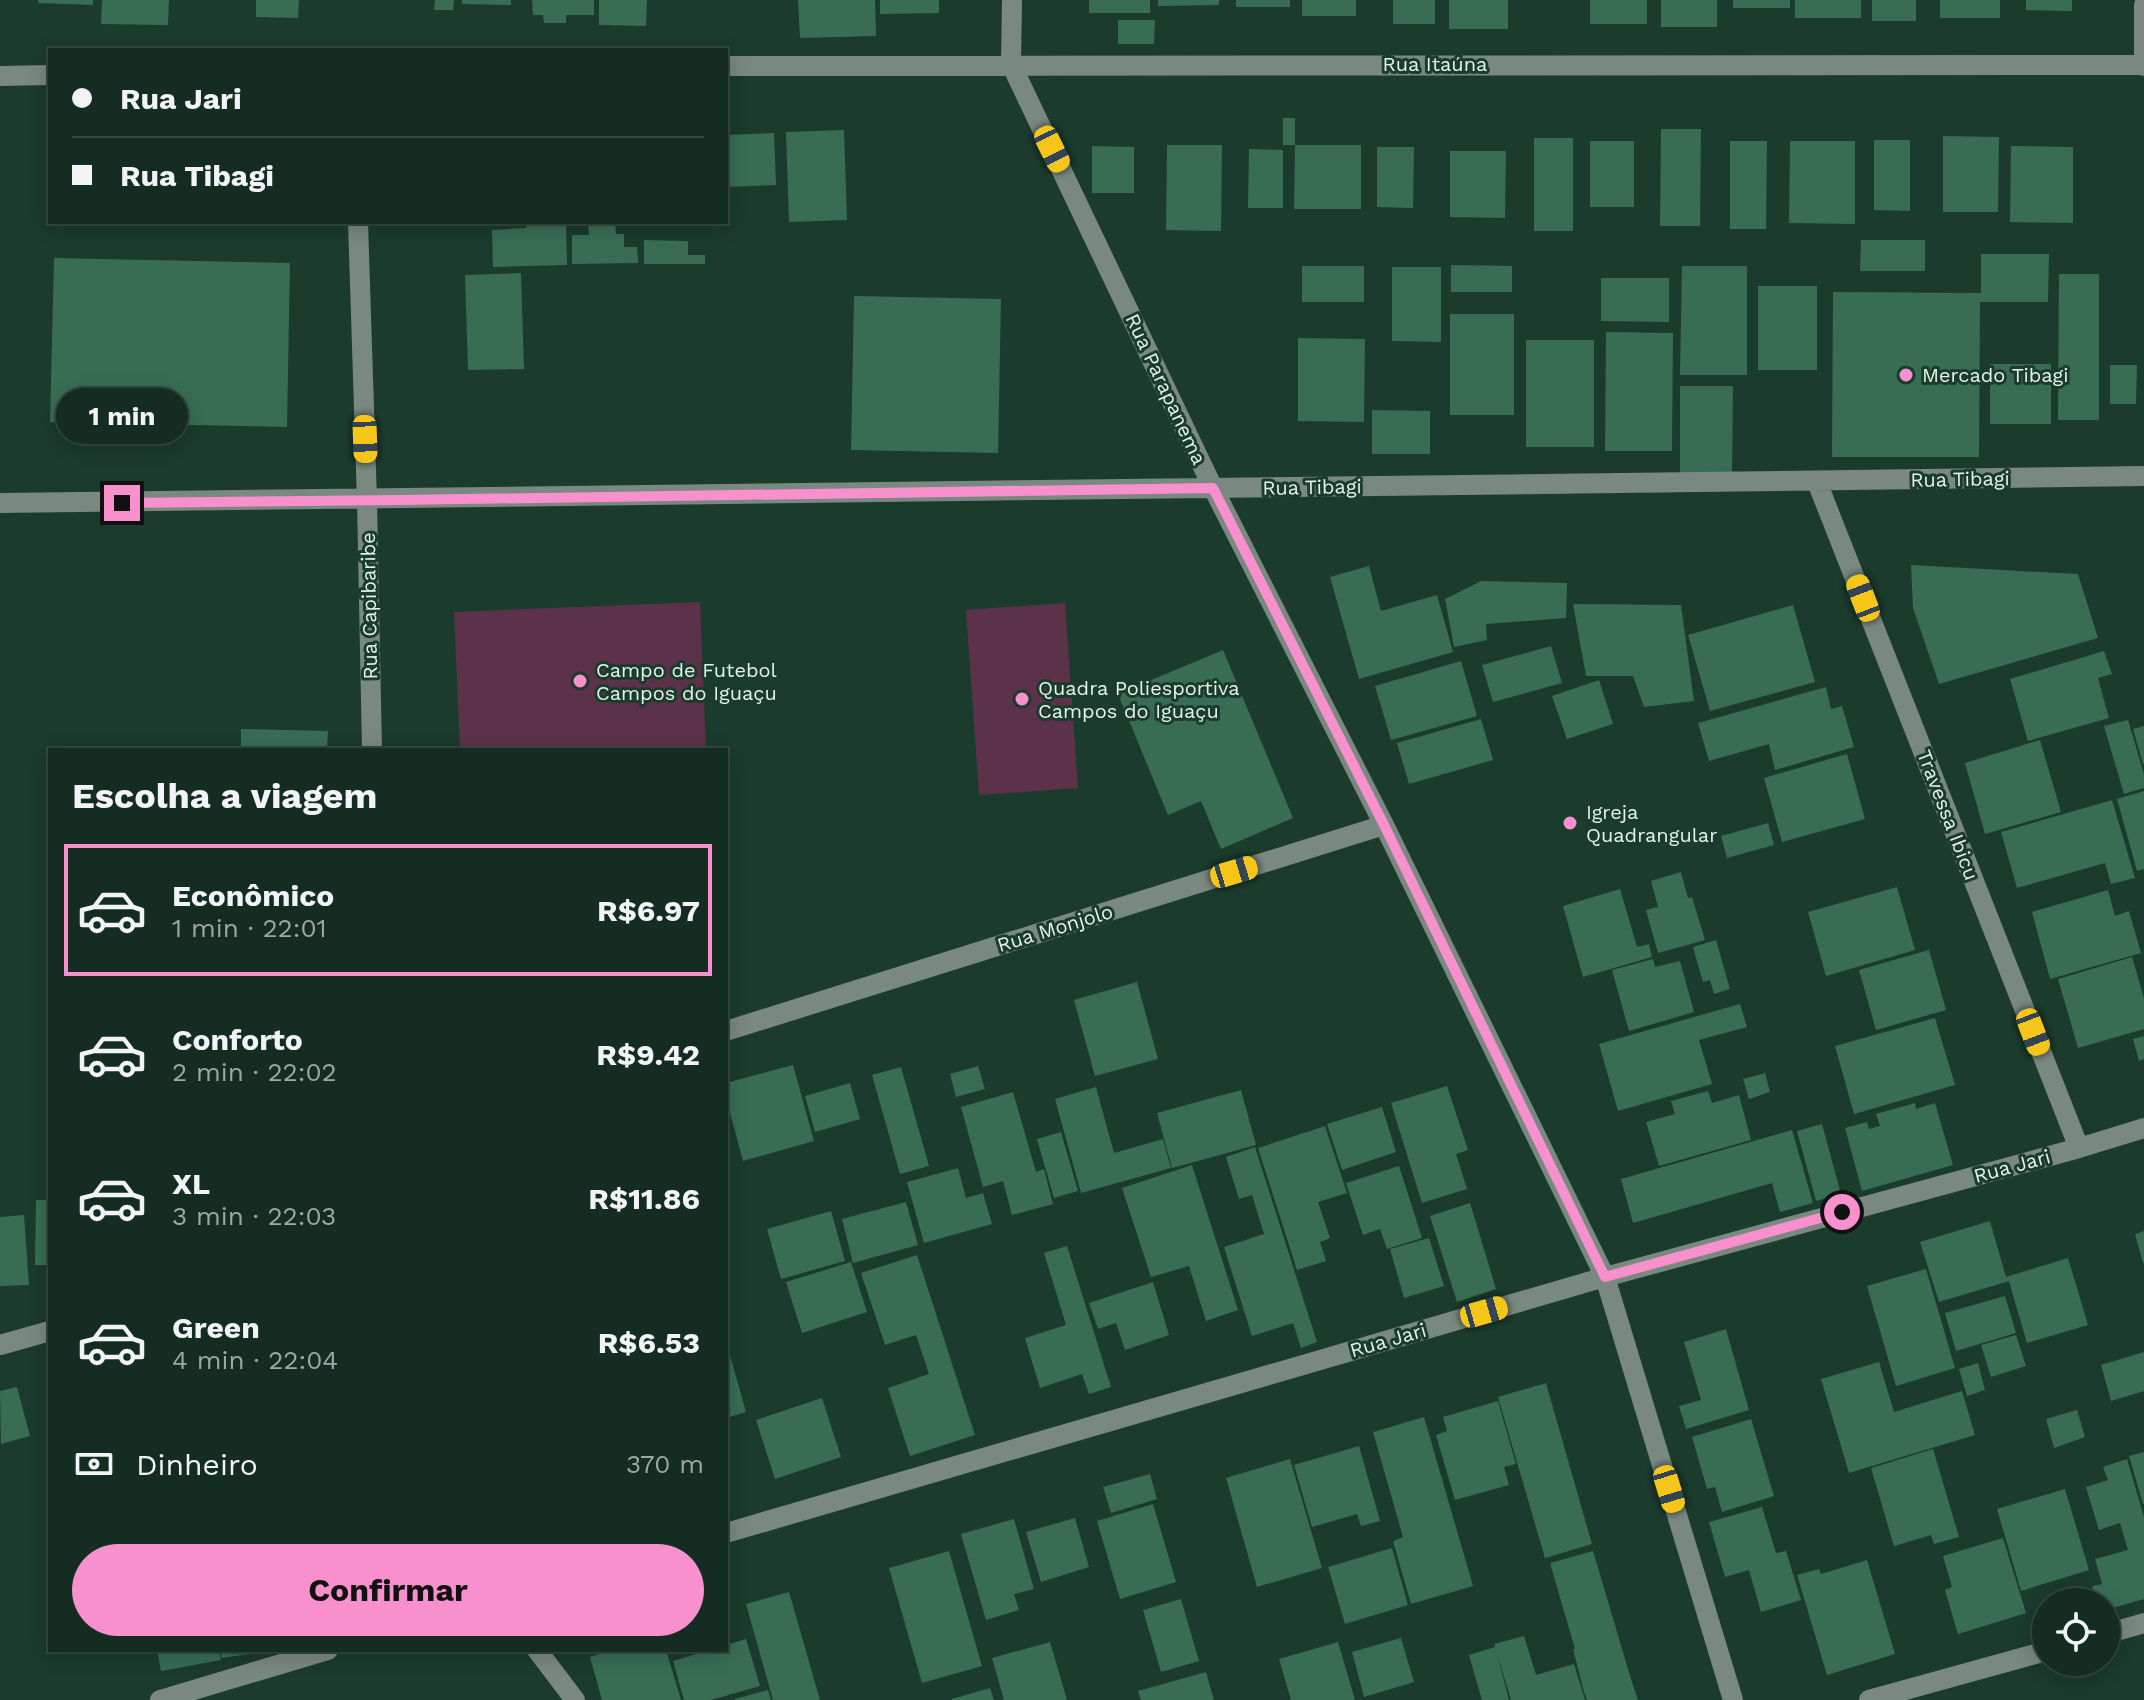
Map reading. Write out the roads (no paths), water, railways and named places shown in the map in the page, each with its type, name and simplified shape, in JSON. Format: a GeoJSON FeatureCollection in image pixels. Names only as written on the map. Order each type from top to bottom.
{"type":"FeatureCollection","features":[{"type":"Feature","properties":{"kind":"street","name":"Rua Parapanema"},"geometry":{"type":"LineString","coordinates":[[1012,0],[1011,64],[1213,488],[1384,825],[1605,1277],[1733,1700]]}},
{"type":"Feature","properties":{"kind":"street"},"geometry":{"type":"LineString","coordinates":[[2144,5],[2144,65]]}},
{"type":"Feature","properties":{"kind":"street","name":"Rua Itaúna"},"geometry":{"type":"LineString","coordinates":[[728,66],[2144,65]]}},
{"type":"Feature","properties":{"kind":"street"},"geometry":{"type":"LineString","coordinates":[[0,76],[48,75]]}},
{"type":"Feature","properties":{"kind":"street","name":"Rua Capibaribe"},"geometry":{"type":"LineString","coordinates":[[358,224],[372,748]]}},
{"type":"Feature","properties":{"kind":"street","name":"Rua Tibagi"},"geometry":{"type":"LineString","coordinates":[[0,503],[367,501],[2144,476]]}},
{"type":"Feature","properties":{"kind":"street","name":"Travessa Ibicu"},"geometry":{"type":"LineString","coordinates":[[1817,482],[2079,1148]]}},
{"type":"Feature","properties":{"kind":"street","name":"Rua Monjolo"},"geometry":{"type":"LineString","coordinates":[[728,1030],[1384,825]]}},
{"type":"Feature","properties":{"kind":"street","name":"Rua Jari"},"geometry":{"type":"LineString","coordinates":[[728,1532],[1605,1277],[2144,1128]]}},
{"type":"Feature","properties":{"kind":"street"},"geometry":{"type":"LineString","coordinates":[[0,1345],[48,1332]]}},
{"type":"Feature","properties":{"kind":"street"},"geometry":{"type":"LineString","coordinates":[[2120,1630],[2144,1623]]}},
{"type":"Feature","properties":{"kind":"street"},"geometry":{"type":"LineString","coordinates":[[160,1700],[321,1652]]}},
{"type":"Feature","properties":{"kind":"street"},"geometry":{"type":"LineString","coordinates":[[539,1652],[575,1700]]}},
{"type":"Feature","properties":{"kind":"street"},"geometry":{"type":"LineString","coordinates":[[1869,1700],[2032,1655]]}},
{"type":"Feature","properties":{"kind":"place","name":"Mercado Tibagi"},"geometry":{"type":"Point","coordinates":[1906,375]}},
{"type":"Feature","properties":{"kind":"place","name":"Campo de Futebol Campos do Iguaçu"},"geometry":{"type":"Point","coordinates":[580,681]}},
{"type":"Feature","properties":{"kind":"place","name":"Quadra Poliesportiva Campos do Iguaçu"},"geometry":{"type":"Point","coordinates":[1022,699]}},
{"type":"Feature","properties":{"kind":"place","name":"Igreja Quadrangular"},"geometry":{"type":"Point","coordinates":[1570,823]}}]}
